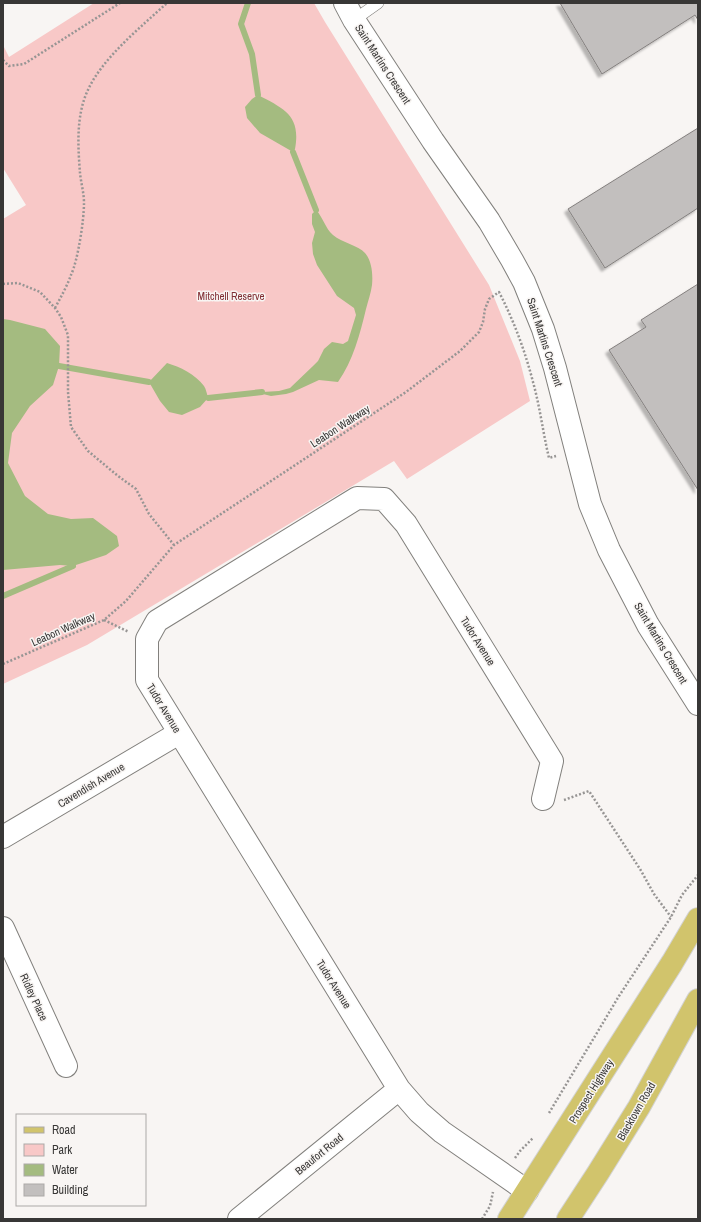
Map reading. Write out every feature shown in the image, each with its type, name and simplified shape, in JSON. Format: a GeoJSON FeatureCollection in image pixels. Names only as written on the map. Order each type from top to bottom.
{"type":"FeatureCollection","features":[{"type":"Feature","properties":{"kind":"main road","name":"Prospect Highway"},"geometry":{"type":"LineString","coordinates":[[509,1219],[672,963],[698,919]]}},
{"type":"Feature","properties":{"kind":"main road","name":"Blacktown Road"},"geometry":{"type":"LineString","coordinates":[[568,1219],[639,1107],[698,1000]]}},
{"type":"Feature","properties":{"kind":"street","name":"Saint Martins Crescent"},"geometry":{"type":"LineString","coordinates":[[350,11],[433,141],[489,221],[524,282],[543,329],[553,362],[590,504],[609,550],[648,625],[698,704]]}},
{"type":"Feature","properties":{"kind":"street","name":"Tudor Avenue"},"geometry":{"type":"LineString","coordinates":[[527,1191],[442,1132],[419,1112],[399,1090],[178,733],[147,680],[146,639],[157,621],[357,498],[384,499],[406,524],[552,761],[543,799]]}},
{"type":"Feature","properties":{"kind":"street","name":"Cavendish Avenue"},"geometry":{"type":"LineString","coordinates":[[3,837],[178,733]]}},
{"type":"Feature","properties":{"kind":"street","name":"Ridley Place"},"geometry":{"type":"LineString","coordinates":[[3,928],[66,1066]]}},
{"type":"Feature","properties":{"kind":"street","name":"Beaufort Road"},"geometry":{"type":"LineString","coordinates":[[239,1219],[399,1090]]}},
{"type":"Feature","properties":{"kind":"lane"},"geometry":{"type":"LineString","coordinates":[[350,11],[378,3]]}},
{"type":"Feature","properties":{"kind":"path"},"geometry":{"type":"LineString","coordinates":[[3,60],[9,66],[24,64],[120,3]]}},
{"type":"Feature","properties":{"kind":"path"},"geometry":{"type":"LineString","coordinates":[[55,308],[72,274],[80,238],[84,203],[80,173],[78,138],[80,113],[86,93],[96,74],[143,25],[167,3]]}},
{"type":"Feature","properties":{"kind":"path"},"geometry":{"type":"LineString","coordinates":[[3,284],[18,283],[40,292],[52,303],[61,317],[68,336],[68,392],[71,428],[88,451],[136,490],[149,514],[174,545]]}},
{"type":"Feature","properties":{"kind":"path","name":"Leabon Walkway"},"geometry":{"type":"LineString","coordinates":[[3,664],[104,620],[126,600],[174,545],[406,392],[460,351],[479,332],[489,299],[499,292],[508,309],[534,383],[549,458],[576,450]]}},
{"type":"Feature","properties":{"kind":"path"},"geometry":{"type":"LineString","coordinates":[[104,620],[146,639]]}},
{"type":"Feature","properties":{"kind":"path"},"geometry":{"type":"LineString","coordinates":[[543,799],[564,800],[589,791],[640,869],[654,894],[671,917]]}},
{"type":"Feature","properties":{"kind":"path"},"geometry":{"type":"LineString","coordinates":[[546,1118],[569,1077],[619,996],[671,917],[682,895],[698,875]]}},
{"type":"Feature","properties":{"kind":"path"},"geometry":{"type":"LineString","coordinates":[[512,1162],[536,1134]]}},
{"type":"Feature","properties":{"kind":"path"},"geometry":{"type":"LineString","coordinates":[[482,1219],[490,1206],[493,1191]]}},
{"type":"Feature","properties":{"kind":"green space","name":"Mitchell Reserve"},"geometry":{"type":"Polygon","coordinates":[[[94,3],[314,3],[489,285],[520,361],[530,401],[407,479],[394,461],[87,645],[3,684],[3,219],[26,205],[3,168],[3,45],[9,57],[94,3]]]}},
{"type":"Feature","properties":{"kind":"water"},"geometry":{"type":"Polygon","coordinates":[[[258,95],[283,110],[293,121],[296,129],[296,138],[295,149],[293,152],[260,133],[247,118],[245,107],[258,95]]]}},
{"type":"Feature","properties":{"kind":"water"},"geometry":{"type":"Polygon","coordinates":[[[316,210],[333,235],[362,250],[371,264],[372,288],[358,338],[348,365],[338,382],[319,380],[286,394],[271,396],[263,394],[262,392],[279,391],[290,388],[318,361],[324,349],[332,342],[343,344],[348,341],[356,315],[354,308],[337,296],[317,265],[313,254],[312,243],[315,232],[312,224],[312,214],[316,210]]]}},
{"type":"Feature","properties":{"kind":"water"},"geometry":{"type":"Polygon","coordinates":[[[3,319],[45,329],[60,346],[59,366],[53,385],[30,406],[12,433],[8,463],[25,496],[48,514],[71,519],[93,518],[117,536],[119,546],[106,555],[73,566],[60,565],[3,570],[3,319]]]}},
{"type":"Feature","properties":{"kind":"water"},"geometry":{"type":"Polygon","coordinates":[[[167,363],[187,372],[204,386],[208,398],[200,407],[182,415],[169,412],[160,401],[149,382],[167,363]]]}},
{"type":"Feature","properties":{"kind":"building"},"geometry":{"type":"Polygon","coordinates":[[[560,3],[698,3],[698,20],[695,15],[602,74],[560,3]]]}},
{"type":"Feature","properties":{"kind":"building"},"geometry":{"type":"Polygon","coordinates":[[[698,128],[698,208],[605,268],[568,209],[698,128]]]}},
{"type":"Feature","properties":{"kind":"building"},"geometry":{"type":"Polygon","coordinates":[[[698,284],[698,490],[609,350],[646,327],[641,320],[698,284]]]}},
{"type":"Feature","properties":{"kind":"waterway"},"geometry":{"type":"LineString","coordinates":[[248,3],[241,24],[252,54],[258,95]]}},
{"type":"Feature","properties":{"kind":"waterway"},"geometry":{"type":"LineString","coordinates":[[293,152],[316,210]]}},
{"type":"Feature","properties":{"kind":"waterway"},"geometry":{"type":"LineString","coordinates":[[59,366],[149,382]]}},
{"type":"Feature","properties":{"kind":"waterway"},"geometry":{"type":"LineString","coordinates":[[208,398],[262,392]]}},
{"type":"Feature","properties":{"kind":"waterway"},"geometry":{"type":"LineString","coordinates":[[3,596],[73,566]]}}]}
